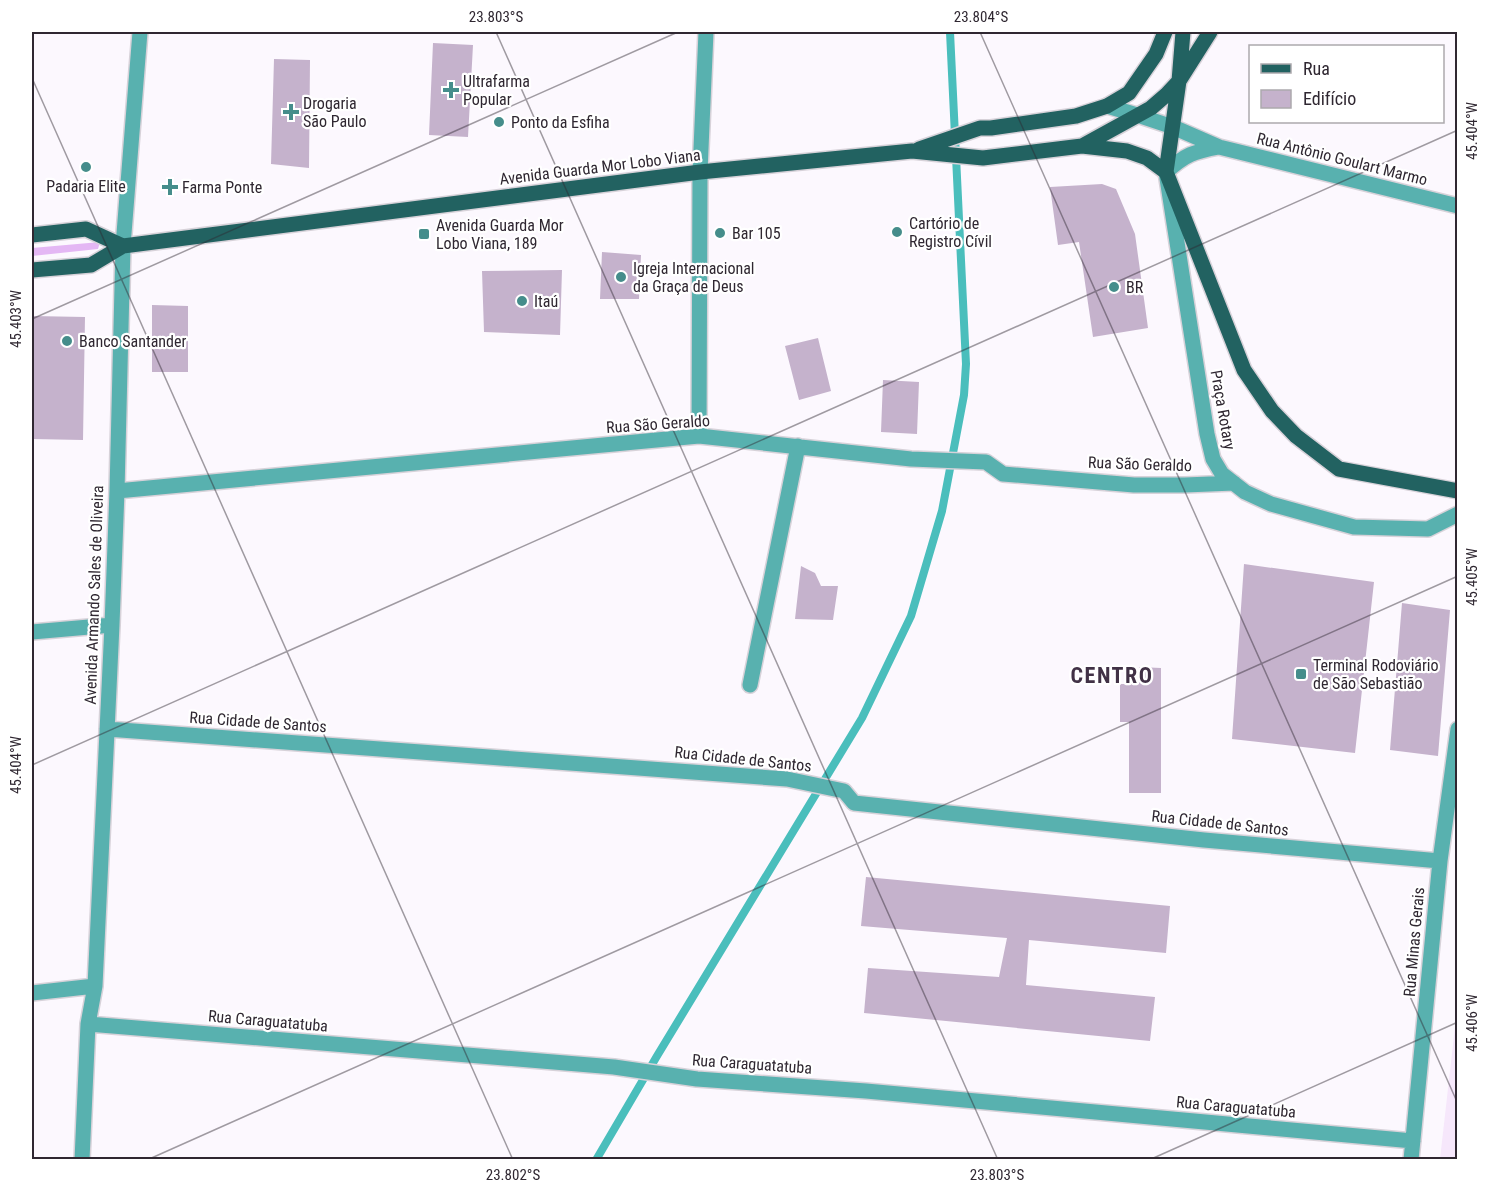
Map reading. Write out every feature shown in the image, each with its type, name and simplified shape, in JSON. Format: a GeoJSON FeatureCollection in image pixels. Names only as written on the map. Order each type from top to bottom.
{"type":"FeatureCollection","features":[{"type":"Feature","properties":{"kind":"main road"},"geometry":{"type":"LineString","coordinates":[[912,151],[980,128],[1076,116],[1107,106],[1129,93],[1156,54],[1165,32]]}},
{"type":"Feature","properties":{"kind":"main road"},"geometry":{"type":"LineString","coordinates":[[1183,32],[1179,81],[1166,172],[1244,370],[1272,411],[1296,436],[1339,469],[1458,491]]}},
{"type":"Feature","properties":{"kind":"main road"},"geometry":{"type":"LineString","coordinates":[[1082,146],[1158,102],[1179,81],[1210,32]]}},
{"type":"Feature","properties":{"kind":"main road","name":"Avenida Guarda Mor Lobo Viana"},"geometry":{"type":"LineString","coordinates":[[32,270],[91,265],[123,246],[700,172],[912,151],[983,158],[1082,146]]}},
{"type":"Feature","properties":{"kind":"main road"},"geometry":{"type":"LineString","coordinates":[[1082,146],[1127,151],[1147,158],[1166,172]]}},
{"type":"Feature","properties":{"kind":"main road"},"geometry":{"type":"LineString","coordinates":[[32,235],[86,229],[123,246]]}},
{"type":"Feature","properties":{"kind":"street","name":"Avenida Armando Sales de Oliveira"},"geometry":{"type":"LineString","coordinates":[[82,1160],[88,1024],[94,986],[112,625],[123,246],[140,32]]}},
{"type":"Feature","properties":{"kind":"street"},"geometry":{"type":"LineString","coordinates":[[699,436],[700,172],[706,32]]}},
{"type":"Feature","properties":{"kind":"street","name":"Rua Antônio Goulart Marmo"},"geometry":{"type":"LineString","coordinates":[[1107,106],[1173,128],[1219,147],[1458,206]]}},
{"type":"Feature","properties":{"kind":"street","name":"Rua Antônio Goulart Marmo"},"geometry":{"type":"LineString","coordinates":[[1166,172],[1181,159],[1197,151],[1219,147]]}},
{"type":"Feature","properties":{"kind":"street","name":"Praça Rotary"},"geometry":{"type":"LineString","coordinates":[[1166,172],[1207,434],[1213,459],[1222,474],[1245,492],[1271,504],[1354,526],[1428,529],[1458,514]]}},
{"type":"Feature","properties":{"kind":"street","name":"Rua São Geraldo"},"geometry":{"type":"LineString","coordinates":[[117,491],[699,436],[911,459],[986,462],[1003,474],[1134,485],[1234,483]]}},
{"type":"Feature","properties":{"kind":"street"},"geometry":{"type":"LineString","coordinates":[[750,685],[798,446]]}},
{"type":"Feature","properties":{"kind":"street"},"geometry":{"type":"LineString","coordinates":[[32,632],[112,625]]}},
{"type":"Feature","properties":{"kind":"street","name":"Rua Cidade de Santos"},"geometry":{"type":"LineString","coordinates":[[107,729],[786,779],[844,791],[854,802],[1204,840],[1440,861]]}},
{"type":"Feature","properties":{"kind":"street","name":"Rua Minas Gerais"},"geometry":{"type":"LineString","coordinates":[[1411,1160],[1440,861],[1458,729]]}},
{"type":"Feature","properties":{"kind":"street"},"geometry":{"type":"LineString","coordinates":[[32,993],[94,986]]}},
{"type":"Feature","properties":{"kind":"street","name":"Rua Caraguatatuba"},"geometry":{"type":"LineString","coordinates":[[88,1024],[615,1067],[678,1077],[866,1091],[1413,1141]]}},
{"type":"Feature","properties":{"kind":"shaded area"},"geometry":{"type":"Polygon","coordinates":[[[100,242],[98,249],[32,256],[32,248],[100,242]]]}},
{"type":"Feature","properties":{"kind":"shaded area"},"geometry":{"type":"Polygon","coordinates":[[[1457,1009],[1457,1159],[1440,1159],[1457,1009]]]}},
{"type":"Feature","properties":{"kind":"building","name":"Ultrafarma Popular"},"geometry":{"type":"Polygon","coordinates":[[[433,43],[473,45],[468,137],[429,135],[433,43]]]}},
{"type":"Feature","properties":{"kind":"building","name":"Drogaria São Paulo"},"geometry":{"type":"Polygon","coordinates":[[[274,59],[310,60],[309,168],[271,164],[274,59]]]}},
{"type":"Feature","properties":{"kind":"building","name":"BR"},"geometry":{"type":"Polygon","coordinates":[[[1102,184],[1116,189],[1135,234],[1148,328],[1093,337],[1079,242],[1058,245],[1050,187],[1102,184]]]}},
{"type":"Feature","properties":{"kind":"building","name":"Igreja Internacional da Graça de Deus"},"geometry":{"type":"Polygon","coordinates":[[[602,252],[641,255],[639,299],[600,299],[602,252]]]}},
{"type":"Feature","properties":{"kind":"building","name":"Itaú"},"geometry":{"type":"Polygon","coordinates":[[[562,270],[560,335],[484,332],[482,271],[562,270]]]}},
{"type":"Feature","properties":{"kind":"building"},"geometry":{"type":"Polygon","coordinates":[[[152,305],[188,306],[188,372],[152,372],[152,305]]]}},
{"type":"Feature","properties":{"kind":"building"},"geometry":{"type":"Polygon","coordinates":[[[32,316],[85,317],[83,440],[32,439],[32,316]]]}},
{"type":"Feature","properties":{"kind":"building"},"geometry":{"type":"Polygon","coordinates":[[[818,338],[831,391],[799,400],[785,346],[818,338]]]}},
{"type":"Feature","properties":{"kind":"building"},"geometry":{"type":"Polygon","coordinates":[[[883,380],[919,382],[917,434],[881,432],[883,380]]]}},
{"type":"Feature","properties":{"kind":"building","name":"Terminal Rodoviário de São Sebastião"},"geometry":{"type":"Polygon","coordinates":[[[1244,564],[1374,582],[1355,753],[1232,739],[1244,564]]]}},
{"type":"Feature","properties":{"kind":"building"},"geometry":{"type":"Polygon","coordinates":[[[801,566],[815,573],[821,586],[838,586],[833,620],[795,619],[801,566]]]}},
{"type":"Feature","properties":{"kind":"building"},"geometry":{"type":"Polygon","coordinates":[[[1402,603],[1450,610],[1438,756],[1390,750],[1402,603]]]}},
{"type":"Feature","properties":{"kind":"building"},"geometry":{"type":"Polygon","coordinates":[[[1139,667],[1161,668],[1161,793],[1129,793],[1129,722],[1120,722],[1120,684],[1139,684],[1139,667]]]}},
{"type":"Feature","properties":{"kind":"building"},"geometry":{"type":"Polygon","coordinates":[[[866,877],[1170,906],[1166,953],[1029,940],[1026,985],[1155,997],[1150,1041],[864,1013],[868,968],[999,977],[1007,938],[861,926],[866,877]]]}},
{"type":"Feature","properties":{"kind":"waterway"},"geometry":{"type":"LineString","coordinates":[[596,1160],[862,718],[911,616],[942,511],[964,395],[966,364],[950,32]]}},
{"type":"Feature","properties":{"kind":"place","name":"Ultrafarma Popular"},"geometry":{"type":"Point","coordinates":[451,90]}},
{"type":"Feature","properties":{"kind":"place","name":"Drogaria São Paulo"},"geometry":{"type":"Point","coordinates":[291,112]}},
{"type":"Feature","properties":{"kind":"place","name":"Ponto da Esfiha"},"geometry":{"type":"Point","coordinates":[499,122]}},
{"type":"Feature","properties":{"kind":"place","name":"Padaria Elite"},"geometry":{"type":"Point","coordinates":[86,167]}},
{"type":"Feature","properties":{"kind":"place","name":"Farma Ponte"},"geometry":{"type":"Point","coordinates":[170,187]}},
{"type":"Feature","properties":{"kind":"place","name":"Cartório de Registro Cívil"},"geometry":{"type":"Point","coordinates":[897,232]}},
{"type":"Feature","properties":{"kind":"place","name":"Bar 105"},"geometry":{"type":"Point","coordinates":[720,233]}},
{"type":"Feature","properties":{"kind":"place","name":"Avenida Guarda Mor Lobo Viana, 189"},"geometry":{"type":"Point","coordinates":[424,234]}},
{"type":"Feature","properties":{"kind":"place","name":"Igreja Internacional da Graça de Deus"},"geometry":{"type":"Point","coordinates":[621,277]}},
{"type":"Feature","properties":{"kind":"place","name":"BR"},"geometry":{"type":"Point","coordinates":[1114,287]}},
{"type":"Feature","properties":{"kind":"place","name":"Itaú"},"geometry":{"type":"Point","coordinates":[522,301]}},
{"type":"Feature","properties":{"kind":"place","name":"Banco Santander"},"geometry":{"type":"Point","coordinates":[67,341]}},
{"type":"Feature","properties":{"kind":"place","name":"Terminal Rodoviário de São Sebastião"},"geometry":{"type":"Point","coordinates":[1301,674]}},
{"type":"Feature","properties":{"kind":"district","name":"CENTRO"},"geometry":{"type":"Point","coordinates":[1112,675]}}]}
